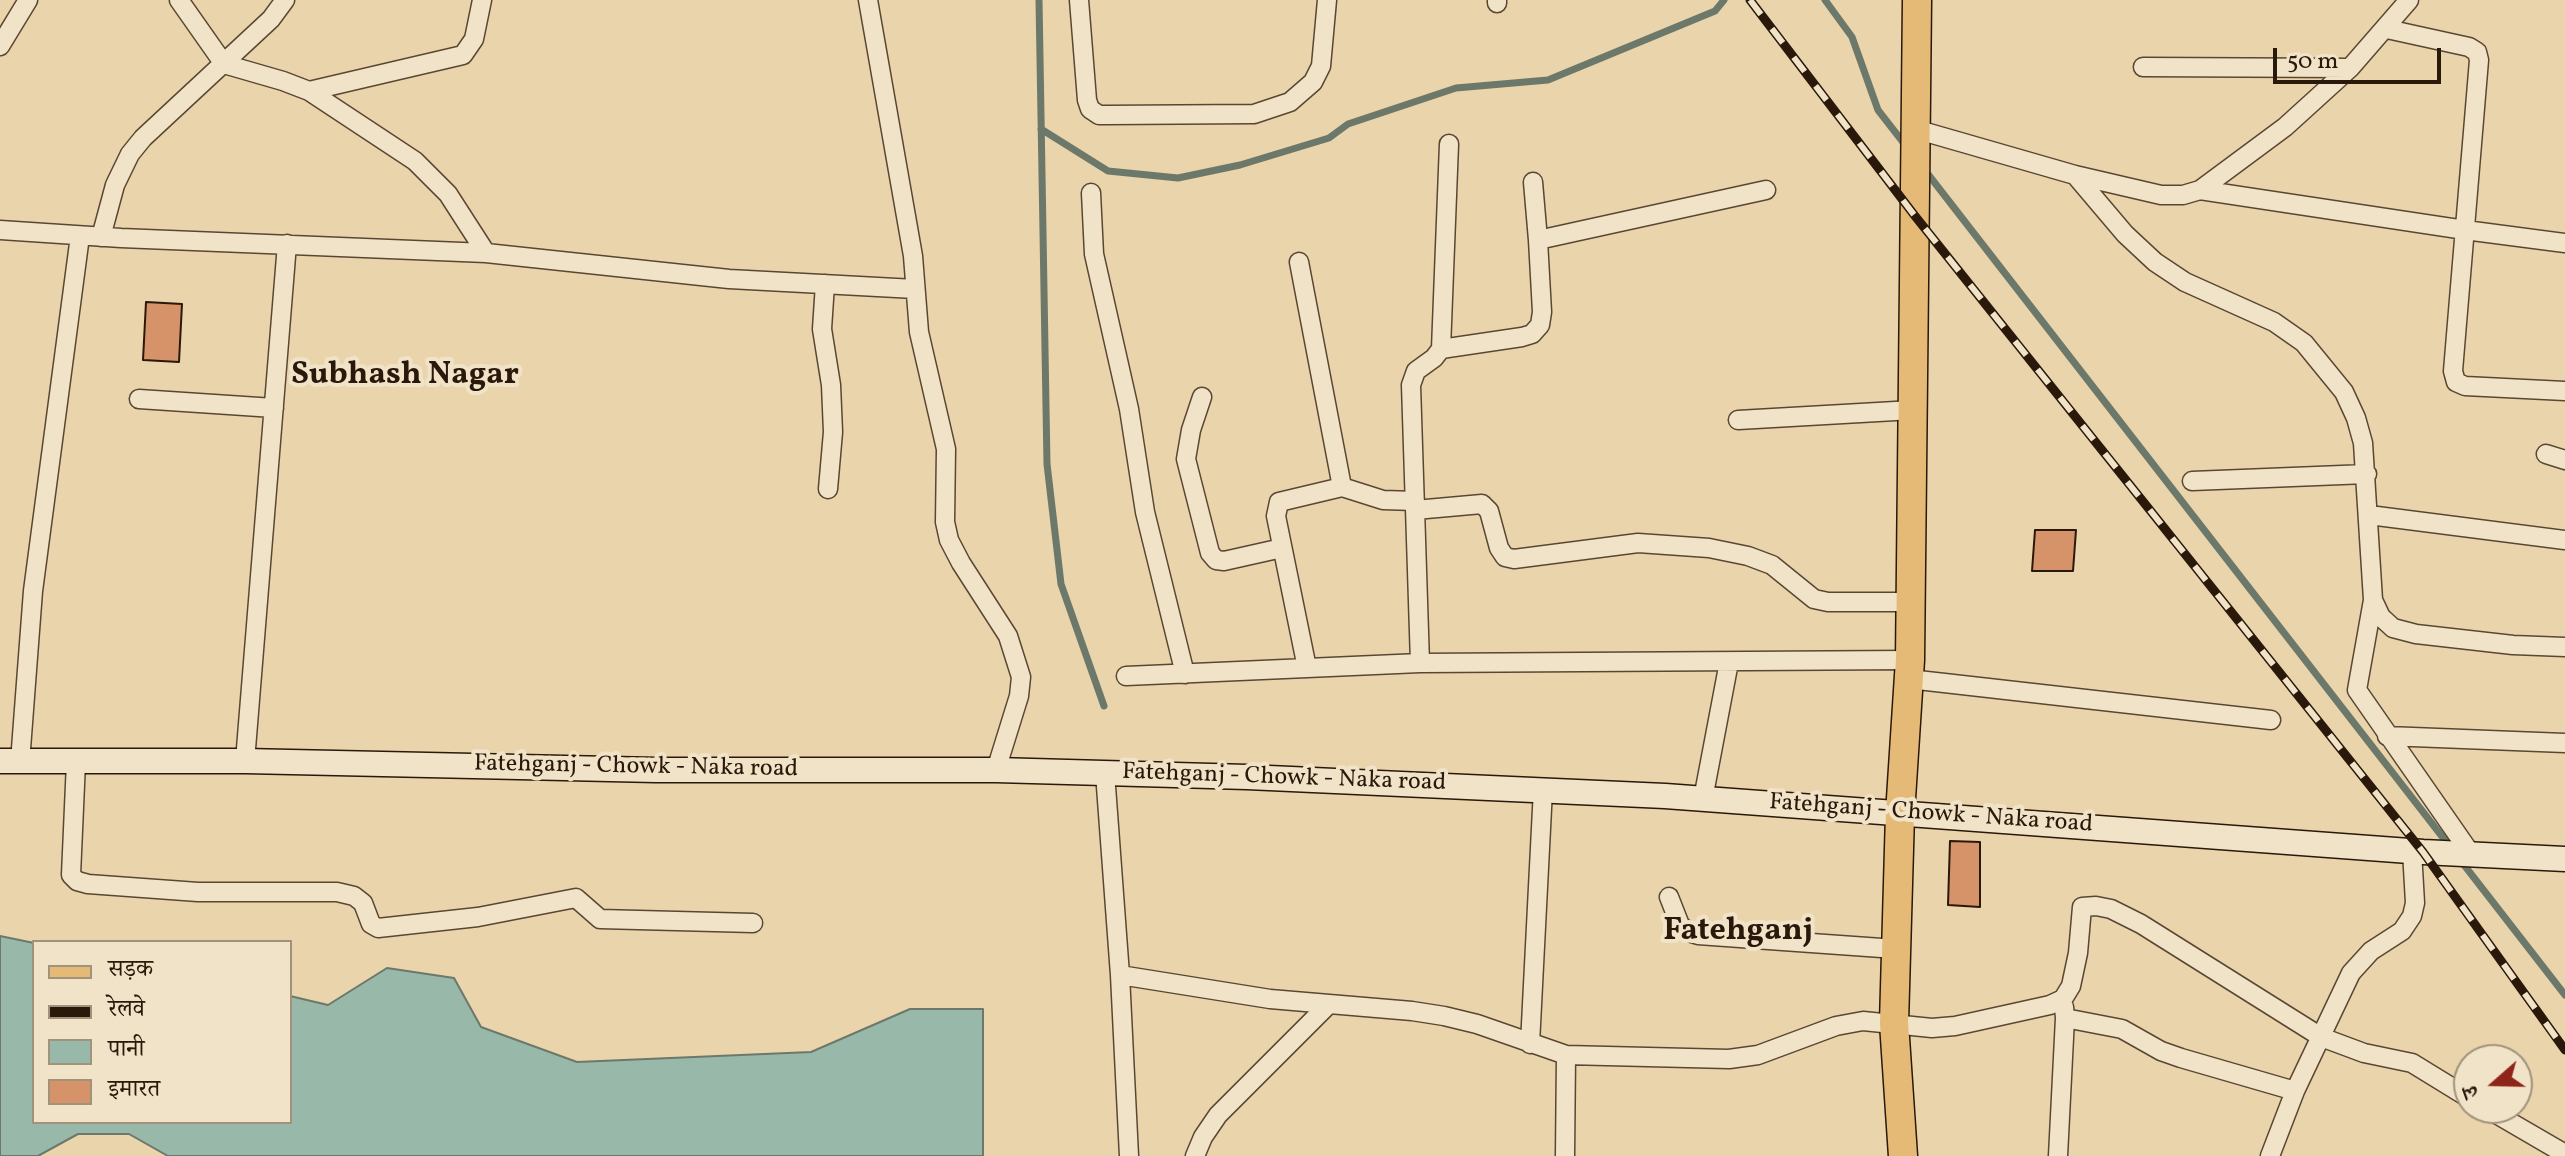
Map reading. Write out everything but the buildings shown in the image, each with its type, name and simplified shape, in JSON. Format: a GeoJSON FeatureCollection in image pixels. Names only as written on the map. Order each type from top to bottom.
{"type":"FeatureCollection","features":[{"type":"Feature","properties":{"kind":"main road"},"geometry":{"type":"LineString","coordinates":[[1903,1156],[1894,1023],[1900,814],[1910,670],[1917,0]]}},
{"type":"Feature","properties":{"kind":"street"},"geometry":{"type":"LineString","coordinates":[[0,46],[28,0]]}},
{"type":"Feature","properties":{"kind":"street"},"geometry":{"type":"LineString","coordinates":[[179,0],[224,64],[309,91],[403,151],[432,175],[486,253]]}},
{"type":"Feature","properties":{"kind":"street"},"geometry":{"type":"LineString","coordinates":[[101,237],[115,185],[130,154],[143,138],[271,19],[285,0]]}},
{"type":"Feature","properties":{"kind":"street"},"geometry":{"type":"LineString","coordinates":[[309,91],[463,55],[474,39],[482,0]]}},
{"type":"Feature","properties":{"kind":"street"},"geometry":{"type":"LineString","coordinates":[[868,0],[913,256],[919,332],[946,449],[945,522],[949,540],[1008,636],[1021,677],[1019,696],[996,770]]}},
{"type":"Feature","properties":{"kind":"street"},"geometry":{"type":"LineString","coordinates":[[1079,0],[1087,100],[1090,109],[1099,115],[1107,115],[1254,114],[1290,102],[1313,82],[1321,66],[1327,0]]}},
{"type":"Feature","properties":{"kind":"street"},"geometry":{"type":"LineString","coordinates":[[1915,137],[2161,195],[2183,195],[2200,190],[2285,127],[2350,68],[2409,0]]}},
{"type":"Feature","properties":{"kind":"street"},"geometry":{"type":"LineString","coordinates":[[2387,29],[2469,47],[2477,52],[2479,60],[2453,371],[2456,382],[2465,386],[2565,391]]}},
{"type":"Feature","properties":{"kind":"street"},"geometry":{"type":"LineString","coordinates":[[2143,67],[2350,68]]}},
{"type":"Feature","properties":{"kind":"street"},"geometry":{"type":"LineString","coordinates":[[1420,663],[1411,385],[1416,371],[1441,349],[1449,144]]}},
{"type":"Feature","properties":{"kind":"street"},"geometry":{"type":"LineString","coordinates":[[2075,175],[2125,234],[2155,262],[2185,282],[2274,322],[2304,343],[2344,392],[2363,443],[2373,600],[2357,690],[2471,854]]}},
{"type":"Feature","properties":{"kind":"street"},"geometry":{"type":"LineString","coordinates":[[1441,349],[1532,334],[1540,325],[1542,312],[1533,182]]}},
{"type":"Feature","properties":{"kind":"street"},"geometry":{"type":"LineString","coordinates":[[1538,240],[1766,190]]}},
{"type":"Feature","properties":{"kind":"street"},"geometry":{"type":"LineString","coordinates":[[2200,190],[2565,243]]}},
{"type":"Feature","properties":{"kind":"street"},"geometry":{"type":"LineString","coordinates":[[1091,193],[1094,254],[1121,365],[1145,512],[1185,674]]}},
{"type":"Feature","properties":{"kind":"street"},"geometry":{"type":"LineString","coordinates":[[0,230],[486,253],[672,274],[915,289]]}},
{"type":"Feature","properties":{"kind":"street"},"geometry":{"type":"LineString","coordinates":[[10,762],[80,236]]}},
{"type":"Feature","properties":{"kind":"street"},"geometry":{"type":"LineString","coordinates":[[245,761],[287,244]]}},
{"type":"Feature","properties":{"kind":"street"},"geometry":{"type":"LineString","coordinates":[[1299,262],[1342,487]]}},
{"type":"Feature","properties":{"kind":"street"},"geometry":{"type":"LineString","coordinates":[[825,284],[822,329],[831,385],[833,432],[828,489]]}},
{"type":"Feature","properties":{"kind":"street"},"geometry":{"type":"LineString","coordinates":[[1202,397],[1186,448],[1186,459],[1210,553],[1216,560],[1224,561],[1282,548]]}},
{"type":"Feature","properties":{"kind":"street"},"geometry":{"type":"LineString","coordinates":[[139,399],[274,408]]}},
{"type":"Feature","properties":{"kind":"street"},"geometry":{"type":"LineString","coordinates":[[1738,420],[1913,410]]}},
{"type":"Feature","properties":{"kind":"street"},"geometry":{"type":"LineString","coordinates":[[2546,454],[2565,460]]}},
{"type":"Feature","properties":{"kind":"street"},"geometry":{"type":"LineString","coordinates":[[2192,481],[2367,474]]}},
{"type":"Feature","properties":{"kind":"street"},"geometry":{"type":"LineString","coordinates":[[1307,668],[1276,516],[1279,502],[1342,487],[1415,506],[1482,504],[1489,511],[1499,548],[1505,557],[1514,559],[1638,543],[1709,548],[1748,556],[1772,565],[1814,599],[1828,602],[1911,602]]}},
{"type":"Feature","properties":{"kind":"street"},"geometry":{"type":"LineString","coordinates":[[2369,515],[2565,540]]}},
{"type":"Feature","properties":{"kind":"street"},"geometry":{"type":"LineString","coordinates":[[2373,600],[2381,617],[2393,628],[2416,634],[2513,645],[2565,647]]}},
{"type":"Feature","properties":{"kind":"street"},"geometry":{"type":"LineString","coordinates":[[1126,676],[1420,663],[1729,662],[1910,670],[2271,720]]}},
{"type":"Feature","properties":{"kind":"street"},"geometry":{"type":"LineString","coordinates":[[1703,799],[1729,662]]}},
{"type":"Feature","properties":{"kind":"street"},"geometry":{"type":"LineString","coordinates":[[2387,736],[2565,743]]}},
{"type":"Feature","properties":{"kind":"street","name":"Fatehganj - Chowk - Naka road"},"geometry":{"type":"LineString","coordinates":[[10,762],[245,761],[656,770],[996,770],[1543,789],[2438,853],[2565,859]]}},
{"type":"Feature","properties":{"kind":"street"},"geometry":{"type":"LineString","coordinates":[[76,762],[71,875],[77,881],[88,884],[198,892],[337,892],[354,896],[363,903],[371,924],[378,928],[478,917],[576,898],[600,919],[753,923]]}},
{"type":"Feature","properties":{"kind":"street"},"geometry":{"type":"LineString","coordinates":[[1105,773],[1129,1156]]}},
{"type":"Feature","properties":{"kind":"street"},"geometry":{"type":"LineString","coordinates":[[1530,1044],[1543,789]]}},
{"type":"Feature","properties":{"kind":"street"},"geometry":{"type":"LineString","coordinates":[[2270,1156],[2295,1091],[2351,973],[2359,961],[2402,931],[2412,916],[2415,903],[2412,851]]}},
{"type":"Feature","properties":{"kind":"street"},"geometry":{"type":"LineString","coordinates":[[1669,897],[1680,925],[1698,935],[1896,949]]}},
{"type":"Feature","properties":{"kind":"street"},"geometry":{"type":"LineString","coordinates":[[2058,1156],[2064,1008],[2078,953],[2082,907],[2111,909],[2141,924],[2321,1037],[2364,1053],[2412,1063],[2453,1088]]}},
{"type":"Feature","properties":{"kind":"street"},"geometry":{"type":"LineString","coordinates":[[1120,975],[1270,999],[1444,1016],[1477,1024],[1566,1055],[1729,1059],[1758,1055],[1836,1026],[1863,1021],[1932,1028],[1955,1026],[2050,1005],[2122,1029],[2161,1051],[2295,1091]]}},
{"type":"Feature","properties":{"kind":"street"},"geometry":{"type":"LineString","coordinates":[[1195,1156],[1218,1115],[1329,1004]]}},
{"type":"Feature","properties":{"kind":"street"},"geometry":{"type":"LineString","coordinates":[[1565,1156],[1566,1055]]}},
{"type":"Feature","properties":{"kind":"street"},"geometry":{"type":"LineString","coordinates":[[2513,1124],[2565,1154]]}},
{"type":"Feature","properties":{"kind":"water"},"geometry":{"type":"Polygon","coordinates":[[[0,936],[32,943],[32,1124],[292,1124],[292,996],[328,1005],[387,968],[454,978],[481,1027],[577,1062],[811,1052],[910,1009],[983,1009],[983,1156],[168,1156],[129,1134],[78,1134],[38,1156],[0,1156],[0,936]]]}},
{"type":"Feature","properties":{"kind":"waterway"},"geometry":{"type":"LineString","coordinates":[[1039,0],[1047,464],[1061,584],[1104,706]]}},
{"type":"Feature","properties":{"kind":"waterway"},"geometry":{"type":"LineString","coordinates":[[1041,129],[1108,171],[1178,178],[1240,165],[1329,138],[1348,124],[1456,88],[1548,80],[1715,11],[1724,0]]}},
{"type":"Feature","properties":{"kind":"waterway"},"geometry":{"type":"LineString","coordinates":[[1825,0],[1852,37],[1878,110],[1906,146]]}},
{"type":"Feature","properties":{"kind":"waterway"},"geometry":{"type":"LineString","coordinates":[[1924,169],[2451,848]]}},
{"type":"Feature","properties":{"kind":"waterway"},"geometry":{"type":"LineString","coordinates":[[2461,861],[2565,995]]}},
{"type":"Feature","properties":{"kind":"railway"},"geometry":{"type":"LineString","coordinates":[[1750,0],[1915,216],[2423,852],[2565,1050]]}},
{"type":"Feature","properties":{"kind":"district","name":"Subhash Nagar"},"geometry":{"type":"Point","coordinates":[405,377]}},
{"type":"Feature","properties":{"kind":"district","name":"Fatehganj"},"geometry":{"type":"Point","coordinates":[1738,933]}}]}
